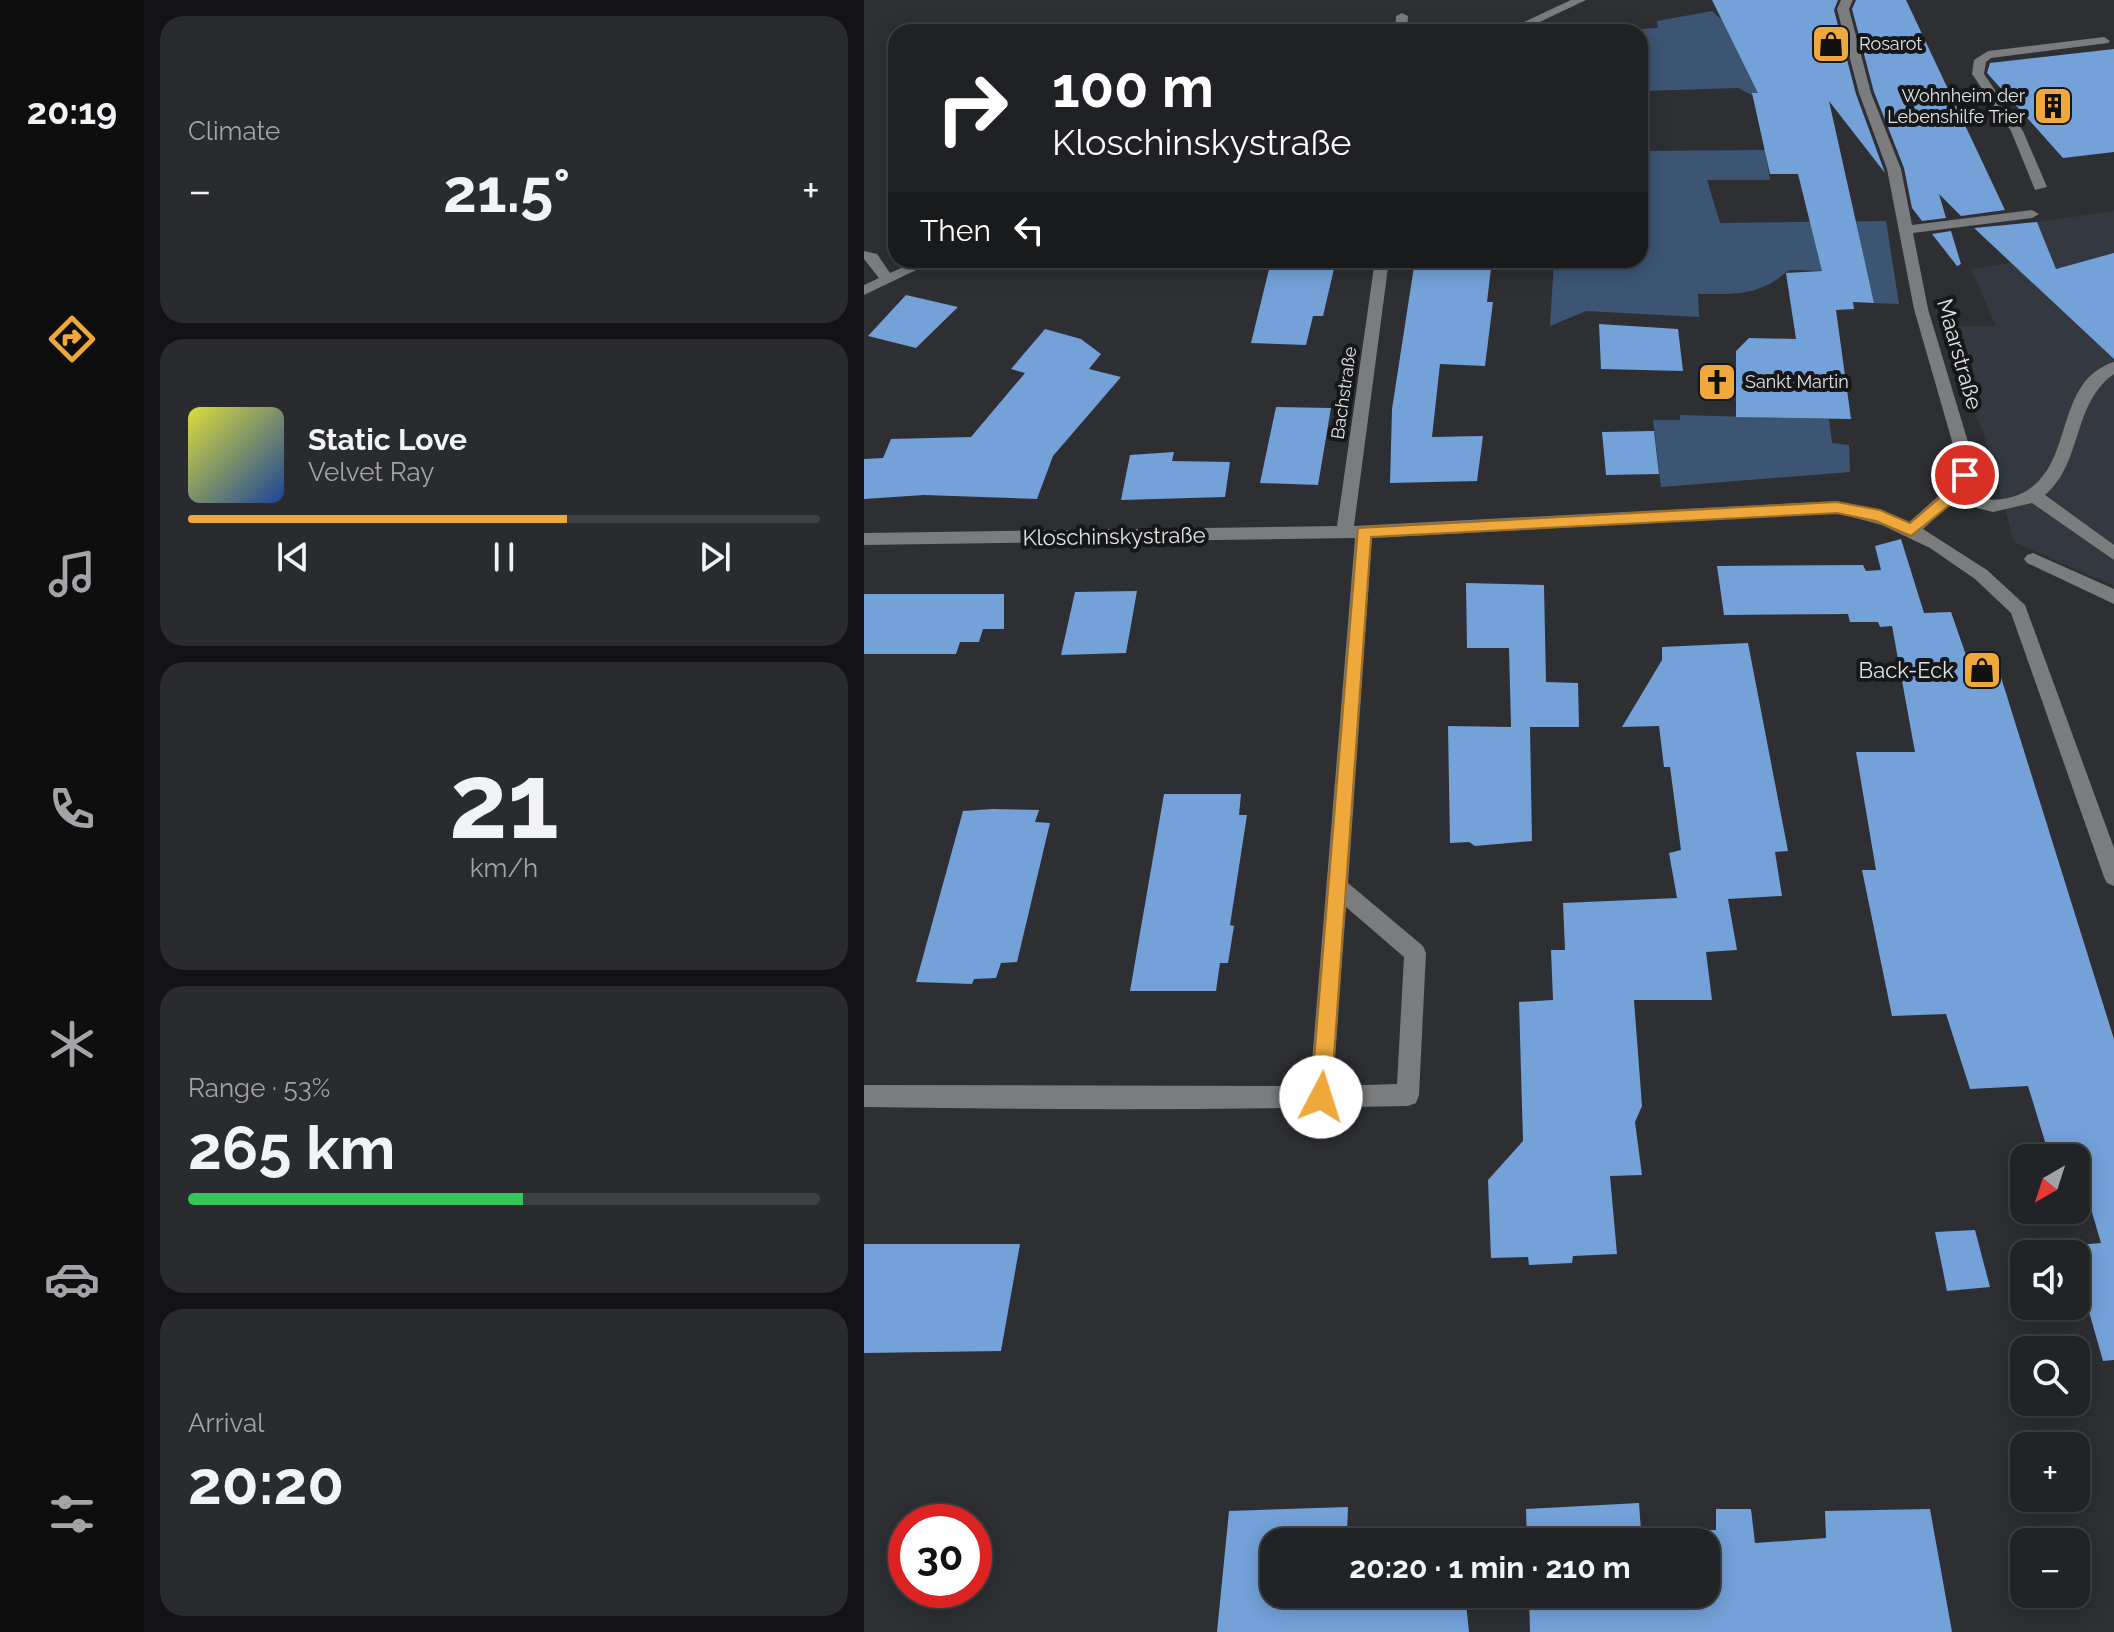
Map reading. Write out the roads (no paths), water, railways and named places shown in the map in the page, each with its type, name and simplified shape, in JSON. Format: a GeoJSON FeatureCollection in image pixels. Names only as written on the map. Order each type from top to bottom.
{"type":"FeatureCollection","features":[{"type":"Feature","properties":{"kind":"street"},"geometry":{"type":"LineString","coordinates":[[1527,24],[1580,0]]}},
{"type":"Feature","properties":{"kind":"street","name":"Maarstraße"},"geometry":{"type":"LineString","coordinates":[[1847,0],[1843,9],[1865,93],[1894,169],[1921,309],[1966,462],[1963,481],[1953,495]]}},
{"type":"Feature","properties":{"kind":"street"},"geometry":{"type":"LineString","coordinates":[[1402,16],[1402,24]]}},
{"type":"Feature","properties":{"kind":"street"},"geometry":{"type":"LineString","coordinates":[[2040,187],[2017,131],[1978,74],[1980,60],[1988,55],[2104,41]]}},
{"type":"Feature","properties":{"kind":"street"},"geometry":{"type":"LineString","coordinates":[[1904,230],[2032,214]]}},
{"type":"Feature","properties":{"kind":"street"},"geometry":{"type":"LineString","coordinates":[[864,255],[872,257],[887,279]]}},
{"type":"Feature","properties":{"kind":"street"},"geometry":{"type":"LineString","coordinates":[[864,291],[912,268]]}},
{"type":"Feature","properties":{"kind":"street","name":"Bachstraße"},"geometry":{"type":"LineString","coordinates":[[1354,532],[1381,268]]}},
{"type":"Feature","properties":{"kind":"street"},"geometry":{"type":"LineString","coordinates":[[2114,367],[2098,374],[2080,405],[2063,461],[2036,497],[2025,503],[1984,506],[1953,495],[1911,530],[2001,591],[2019,610],[2114,877]]}},
{"type":"Feature","properties":{"kind":"street"},"geometry":{"type":"LineString","coordinates":[[2036,497],[2114,554]]}},
{"type":"Feature","properties":{"kind":"street","name":"Kloschinskystraße"},"geometry":{"type":"LineString","coordinates":[[864,539],[1354,532],[1837,507],[1880,516],[1911,530]]}},
{"type":"Feature","properties":{"kind":"street"},"geometry":{"type":"LineString","coordinates":[[1321,1097],[1338,887],[1354,532]]}},
{"type":"Feature","properties":{"kind":"street"},"geometry":{"type":"LineString","coordinates":[[2033,559],[2114,597]]}},
{"type":"Feature","properties":{"kind":"street"},"geometry":{"type":"LineString","coordinates":[[864,1096],[1094,1099],[1408,1095],[1415,953],[1338,887]]}},
{"type":"Feature","properties":{"kind":"place","name":"Rosarot"},"geometry":{"type":"Point","coordinates":[1831,44]}},
{"type":"Feature","properties":{"kind":"place","name":"Wohnheim der Lebenshilfe Trier"},"geometry":{"type":"Point","coordinates":[2053,106]}},
{"type":"Feature","properties":{"kind":"place","name":"Sankt Martin"},"geometry":{"type":"Point","coordinates":[1717,382]}},
{"type":"Feature","properties":{"kind":"place","name":"Back-Eck"},"geometry":{"type":"Point","coordinates":[1982,670]}}]}
